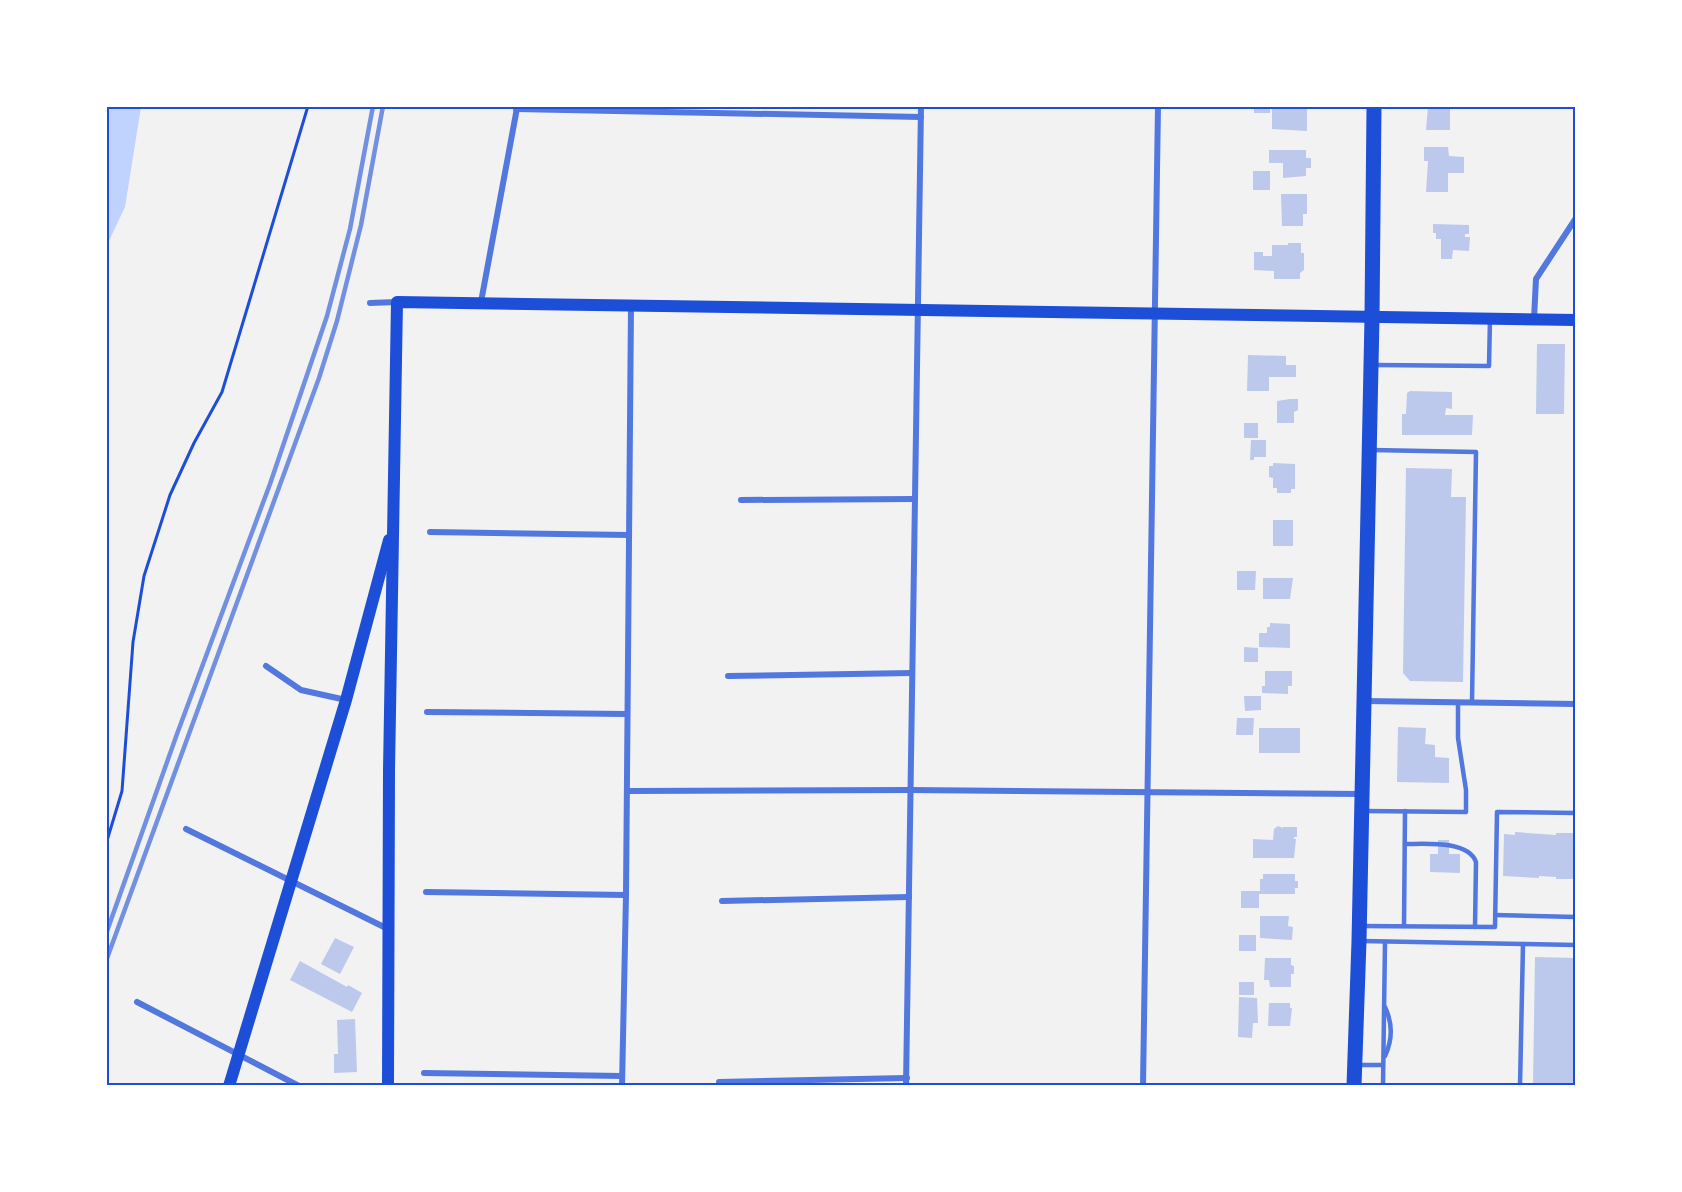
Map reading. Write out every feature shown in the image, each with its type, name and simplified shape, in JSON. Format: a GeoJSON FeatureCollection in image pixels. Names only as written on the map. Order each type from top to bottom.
{"type":"FeatureCollection","features":[{"type":"Feature","properties":{"kind":"main road"},"geometry":{"type":"LineString","coordinates":[[1354,1086],[1362,811],[1374,106]]}},
{"type":"Feature","properties":{"kind":"main road"},"geometry":{"type":"LineString","coordinates":[[388,1086],[388,929],[397,302],[1575,320]]}},
{"type":"Feature","properties":{"kind":"main road"},"geometry":{"type":"LineString","coordinates":[[229,1086],[346,700],[394,523]]}},
{"type":"Feature","properties":{"kind":"street"},"geometry":{"type":"LineString","coordinates":[[906,1086],[921,106]]}},
{"type":"Feature","properties":{"kind":"street"},"geometry":{"type":"LineString","coordinates":[[1143,1086],[1158,106]]}},
{"type":"Feature","properties":{"kind":"street"},"geometry":{"type":"LineString","coordinates":[[481,302],[517,108],[921,117]]}},
{"type":"Feature","properties":{"kind":"street"},"geometry":{"type":"LineString","coordinates":[[1534,320],[1536,279],[1575,218]]}},
{"type":"Feature","properties":{"kind":"street"},"geometry":{"type":"LineString","coordinates":[[370,303],[397,302]]}},
{"type":"Feature","properties":{"kind":"street"},"geometry":{"type":"LineString","coordinates":[[622,1086],[631,306]]}},
{"type":"Feature","properties":{"kind":"street"},"geometry":{"type":"LineString","coordinates":[[741,500],[914,499]]}},
{"type":"Feature","properties":{"kind":"street"},"geometry":{"type":"LineString","coordinates":[[430,532],[629,535]]}},
{"type":"Feature","properties":{"kind":"street"},"geometry":{"type":"LineString","coordinates":[[266,666],[301,690],[346,700]]}},
{"type":"Feature","properties":{"kind":"street"},"geometry":{"type":"LineString","coordinates":[[728,676],[912,673]]}},
{"type":"Feature","properties":{"kind":"street"},"geometry":{"type":"LineString","coordinates":[[1364,701],[1575,704]]}},
{"type":"Feature","properties":{"kind":"street"},"geometry":{"type":"LineString","coordinates":[[427,712],[627,714]]}},
{"type":"Feature","properties":{"kind":"street"},"geometry":{"type":"LineString","coordinates":[[627,791],[910,790],[1362,794]]}},
{"type":"Feature","properties":{"kind":"street"},"geometry":{"type":"LineString","coordinates":[[186,829],[388,929]]}},
{"type":"Feature","properties":{"kind":"street"},"geometry":{"type":"LineString","coordinates":[[426,892],[626,895]]}},
{"type":"Feature","properties":{"kind":"street"},"geometry":{"type":"LineString","coordinates":[[722,901],[909,897]]}},
{"type":"Feature","properties":{"kind":"street"},"geometry":{"type":"LineString","coordinates":[[137,1002],[299,1086]]}},
{"type":"Feature","properties":{"kind":"street"},"geometry":{"type":"LineString","coordinates":[[424,1073],[622,1076]]}},
{"type":"Feature","properties":{"kind":"street"},"geometry":{"type":"LineString","coordinates":[[719,1082],[907,1078]]}},
{"type":"Feature","properties":{"kind":"lane"},"geometry":{"type":"LineString","coordinates":[[1371,365],[1489,366],[1490,319]]}},
{"type":"Feature","properties":{"kind":"lane"},"geometry":{"type":"LineString","coordinates":[[1369,450],[1476,452],[1472,702]]}},
{"type":"Feature","properties":{"kind":"lane"},"geometry":{"type":"LineString","coordinates":[[1362,811],[1466,812],[1466,790],[1458,738],[1458,702]]}},
{"type":"Feature","properties":{"kind":"lane"},"geometry":{"type":"LineString","coordinates":[[1404,926],[1405,811]]}},
{"type":"Feature","properties":{"kind":"lane"},"geometry":{"type":"LineString","coordinates":[[1359,926],[1495,927],[1497,812],[1575,813]]}},
{"type":"Feature","properties":{"kind":"lane"},"geometry":{"type":"LineString","coordinates":[[1405,844],[1455,846],[1466,848],[1473,855],[1476,862],[1475,927]]}},
{"type":"Feature","properties":{"kind":"lane"},"geometry":{"type":"LineString","coordinates":[[1495,915],[1575,917]]}},
{"type":"Feature","properties":{"kind":"lane"},"geometry":{"type":"LineString","coordinates":[[1359,941],[1575,945]]}},
{"type":"Feature","properties":{"kind":"lane"},"geometry":{"type":"LineString","coordinates":[[1383,1086],[1385,942]]}},
{"type":"Feature","properties":{"kind":"lane"},"geometry":{"type":"LineString","coordinates":[[1521,1086],[1523,944]]}},
{"type":"Feature","properties":{"kind":"lane"},"geometry":{"type":"LineString","coordinates":[[1354,1065],[1383,1065]]}},
{"type":"Feature","properties":{"kind":"path"},"geometry":{"type":"LineString","coordinates":[[106,844],[122,791],[133,642],[144,576],[170,495],[194,443],[222,392],[308,106]]}},
{"type":"Feature","properties":{"kind":"water"},"geometry":{"type":"Polygon","coordinates":[[[107,106],[141,107],[125,207],[107,245],[107,106]]]}},
{"type":"Feature","properties":{"kind":"building"},"geometry":{"type":"Polygon","coordinates":[[[1254,106],[1270,106],[1270,113],[1254,113],[1254,106]]]}},
{"type":"Feature","properties":{"kind":"building"},"geometry":{"type":"Polygon","coordinates":[[[1272,106],[1307,106],[1307,131],[1272,129],[1272,106]]]}},
{"type":"Feature","properties":{"kind":"building"},"geometry":{"type":"Polygon","coordinates":[[[1428,106],[1450,106],[1450,130],[1426,130],[1428,106]]]}},
{"type":"Feature","properties":{"kind":"building"},"geometry":{"type":"Polygon","coordinates":[[[1424,147],[1448,147],[1449,156],[1464,157],[1464,173],[1448,173],[1448,192],[1426,192],[1428,161],[1424,161],[1424,147]]]}},
{"type":"Feature","properties":{"kind":"building"},"geometry":{"type":"Polygon","coordinates":[[[1269,150],[1306,150],[1306,158],[1311,158],[1311,168],[1306,168],[1306,176],[1283,178],[1283,163],[1269,163],[1269,150]]]}},
{"type":"Feature","properties":{"kind":"building"},"geometry":{"type":"Polygon","coordinates":[[[1253,171],[1270,171],[1270,190],[1253,190],[1253,171]]]}},
{"type":"Feature","properties":{"kind":"building"},"geometry":{"type":"Polygon","coordinates":[[[1281,194],[1307,194],[1307,214],[1303,214],[1303,226],[1282,226],[1281,194]]]}},
{"type":"Feature","properties":{"kind":"building"},"geometry":{"type":"Polygon","coordinates":[[[1433,224],[1469,225],[1469,234],[1465,234],[1465,237],[1470,237],[1469,251],[1453,250],[1452,259],[1441,259],[1441,239],[1436,239],[1433,224]]]}},
{"type":"Feature","properties":{"kind":"building"},"geometry":{"type":"Polygon","coordinates":[[[1288,243],[1301,243],[1301,253],[1304,253],[1304,270],[1300,273],[1300,279],[1274,279],[1274,271],[1254,270],[1254,252],[1263,252],[1263,256],[1272,256],[1272,245],[1288,245],[1288,243]]]}},
{"type":"Feature","properties":{"kind":"building"},"geometry":{"type":"Polygon","coordinates":[[[1537,344],[1565,344],[1564,414],[1536,414],[1537,344]]]}},
{"type":"Feature","properties":{"kind":"building"},"geometry":{"type":"Polygon","coordinates":[[[1248,355],[1286,356],[1286,365],[1296,365],[1296,377],[1269,377],[1269,391],[1247,391],[1248,355]]]}},
{"type":"Feature","properties":{"kind":"building"},"geometry":{"type":"Polygon","coordinates":[[[1410,391],[1452,392],[1452,409],[1446,408],[1445,415],[1473,415],[1472,435],[1402,435],[1402,414],[1406,414],[1407,393],[1410,391]]]}},
{"type":"Feature","properties":{"kind":"building"},"geometry":{"type":"Polygon","coordinates":[[[1298,399],[1298,410],[1294,412],[1294,423],[1277,423],[1277,401],[1298,399]]]}},
{"type":"Feature","properties":{"kind":"building"},"geometry":{"type":"Polygon","coordinates":[[[1244,423],[1258,423],[1258,438],[1244,438],[1244,423]]]}},
{"type":"Feature","properties":{"kind":"building"},"geometry":{"type":"Polygon","coordinates":[[[1251,440],[1266,440],[1266,457],[1254,457],[1254,460],[1250,460],[1251,440]]]}},
{"type":"Feature","properties":{"kind":"building"},"geometry":{"type":"Polygon","coordinates":[[[1273,463],[1295,464],[1295,489],[1291,489],[1291,493],[1277,493],[1277,488],[1273,488],[1273,478],[1269,477],[1269,466],[1273,466],[1273,463]]]}},
{"type":"Feature","properties":{"kind":"building"},"geometry":{"type":"Polygon","coordinates":[[[1406,468],[1452,469],[1451,497],[1466,497],[1463,682],[1410,681],[1403,673],[1406,468]]]}},
{"type":"Feature","properties":{"kind":"building"},"geometry":{"type":"Polygon","coordinates":[[[1273,520],[1293,520],[1293,546],[1273,546],[1273,520]]]}},
{"type":"Feature","properties":{"kind":"building"},"geometry":{"type":"Polygon","coordinates":[[[1237,571],[1256,571],[1255,590],[1237,590],[1237,571]]]}},
{"type":"Feature","properties":{"kind":"building"},"geometry":{"type":"Polygon","coordinates":[[[1263,578],[1293,578],[1290,599],[1263,599],[1263,578]]]}},
{"type":"Feature","properties":{"kind":"building"},"geometry":{"type":"Polygon","coordinates":[[[1270,623],[1290,624],[1290,648],[1259,647],[1259,633],[1267,633],[1270,623]]]}},
{"type":"Feature","properties":{"kind":"building"},"geometry":{"type":"Polygon","coordinates":[[[1244,647],[1258,648],[1258,662],[1244,662],[1244,647]]]}},
{"type":"Feature","properties":{"kind":"building"},"geometry":{"type":"Polygon","coordinates":[[[1265,671],[1292,671],[1292,686],[1288,686],[1288,694],[1262,693],[1262,686],[1265,686],[1265,671]]]}},
{"type":"Feature","properties":{"kind":"building"},"geometry":{"type":"Polygon","coordinates":[[[1244,696],[1261,696],[1261,710],[1245,711],[1244,696]]]}},
{"type":"Feature","properties":{"kind":"building"},"geometry":{"type":"Polygon","coordinates":[[[1237,718],[1254,718],[1253,735],[1236,735],[1237,718]]]}},
{"type":"Feature","properties":{"kind":"building"},"geometry":{"type":"Polygon","coordinates":[[[1398,727],[1426,728],[1425,744],[1435,745],[1435,757],[1449,758],[1449,783],[1397,782],[1398,727]]]}},
{"type":"Feature","properties":{"kind":"building"},"geometry":{"type":"Polygon","coordinates":[[[1259,728],[1300,728],[1300,753],[1259,753],[1259,728]]]}},
{"type":"Feature","properties":{"kind":"building"},"geometry":{"type":"Polygon","coordinates":[[[1278,826],[1297,827],[1297,837],[1294,837],[1296,839],[1294,858],[1253,858],[1253,839],[1273,840],[1274,829],[1278,826]]]}},
{"type":"Feature","properties":{"kind":"building"},"geometry":{"type":"Polygon","coordinates":[[[1515,832],[1556,835],[1556,833],[1576,833],[1576,879],[1503,876],[1504,834],[1515,835],[1515,832]]]}},
{"type":"Feature","properties":{"kind":"building"},"geometry":{"type":"Polygon","coordinates":[[[1438,840],[1449,840],[1449,854],[1460,854],[1460,873],[1430,872],[1430,854],[1438,854],[1438,840]]]}},
{"type":"Feature","properties":{"kind":"building"},"geometry":{"type":"Polygon","coordinates":[[[1263,874],[1295,874],[1298,888],[1295,888],[1295,894],[1259,894],[1259,908],[1241,908],[1241,891],[1260,891],[1260,879],[1263,879],[1263,874]]]}},
{"type":"Feature","properties":{"kind":"building"},"geometry":{"type":"Polygon","coordinates":[[[1260,916],[1289,916],[1288,926],[1293,927],[1292,940],[1260,938],[1260,916]]]}},
{"type":"Feature","properties":{"kind":"building"},"geometry":{"type":"Polygon","coordinates":[[[1239,935],[1256,935],[1256,951],[1239,951],[1239,935]]]}},
{"type":"Feature","properties":{"kind":"building"},"geometry":{"type":"Polygon","coordinates":[[[335,938],[354,947],[340,974],[321,964],[335,938]]]}},
{"type":"Feature","properties":{"kind":"building"},"geometry":{"type":"Polygon","coordinates":[[[1535,957],[1576,958],[1576,1086],[1533,1086],[1535,957]]]}},
{"type":"Feature","properties":{"kind":"building"},"geometry":{"type":"Polygon","coordinates":[[[1265,958],[1291,958],[1294,974],[1291,974],[1291,987],[1270,987],[1269,980],[1264,980],[1265,958]]]}},
{"type":"Feature","properties":{"kind":"building"},"geometry":{"type":"Polygon","coordinates":[[[300,961],[362,993],[352,1012],[290,980],[300,961]]]}},
{"type":"Feature","properties":{"kind":"building"},"geometry":{"type":"Polygon","coordinates":[[[1239,982],[1254,982],[1254,995],[1239,995],[1239,982]]]}},
{"type":"Feature","properties":{"kind":"building"},"geometry":{"type":"Polygon","coordinates":[[[1239,997],[1257,998],[1258,1023],[1253,1023],[1252,1038],[1238,1037],[1239,997]]]}},
{"type":"Feature","properties":{"kind":"building"},"geometry":{"type":"Polygon","coordinates":[[[1269,1003],[1290,1003],[1290,1008],[1292,1008],[1290,1026],[1268,1026],[1269,1003]]]}},
{"type":"Feature","properties":{"kind":"building"},"geometry":{"type":"Polygon","coordinates":[[[355,1019],[357,1072],[334,1073],[334,1054],[338,1054],[337,1020],[355,1019]]]}},
{"type":"Feature","properties":{"kind":"railway"},"geometry":{"type":"LineString","coordinates":[[106,934],[270,484],[327,316],[350,229],[373,106]]}},
{"type":"Feature","properties":{"kind":"railway"},"geometry":{"type":"LineString","coordinates":[[106,961],[319,378],[337,321],[361,225],[383,106]]}}]}
